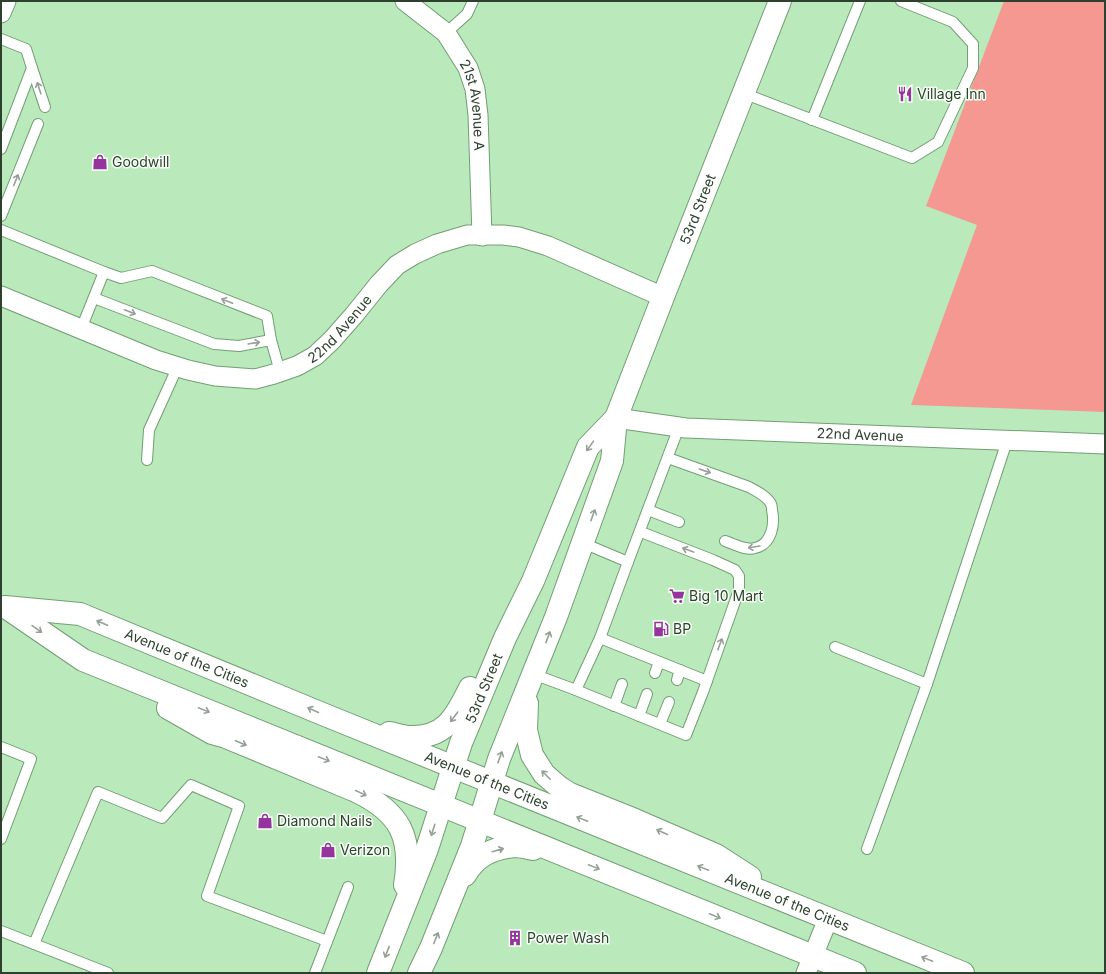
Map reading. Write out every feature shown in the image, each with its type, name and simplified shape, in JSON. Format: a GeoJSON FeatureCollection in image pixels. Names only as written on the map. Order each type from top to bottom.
{"type":"FeatureCollection","features":[{"type":"Feature","properties":{"kind":"main road","name":"53rd Street"},"geometry":{"type":"LineString","coordinates":[[419,973],[431,948],[472,846],[498,760],[583,543],[612,461],[616,418],[780,1]]}},
{"type":"Feature","properties":{"kind":"main road","name":"53rd Street"},"geometry":{"type":"LineString","coordinates":[[378,973],[427,849],[461,744],[505,638],[533,581],[588,446],[616,418]]}},
{"type":"Feature","properties":{"kind":"main road"},"geometry":{"type":"LineString","coordinates":[[359,728],[410,737],[435,734],[452,720],[460,709],[495,626],[563,510]]}},
{"type":"Feature","properties":{"kind":"main road","name":"Avenue of the Cities"},"geometry":{"type":"LineString","coordinates":[[3,606],[80,614],[963,973]]}},
{"type":"Feature","properties":{"kind":"main road","name":"Avenue of the Cities"},"geometry":{"type":"LineString","coordinates":[[3,606],[83,660],[564,855],[810,965],[854,973]]}},
{"type":"Feature","properties":{"kind":"main road"},"geometry":{"type":"LineString","coordinates":[[83,660],[212,732],[226,736],[356,791],[372,798],[382,805],[392,815],[406,842],[407,871],[399,921]]}},
{"type":"Feature","properties":{"kind":"main road"},"geometry":{"type":"LineString","coordinates":[[530,681],[526,730],[532,755],[544,774],[558,787],[570,794],[716,855],[793,905]]}},
{"type":"Feature","properties":{"kind":"main road"},"geometry":{"type":"LineString","coordinates":[[447,908],[467,873],[476,860],[484,854],[502,848],[516,846],[564,855]]}},
{"type":"Feature","properties":{"kind":"street"},"geometry":{"type":"LineString","coordinates":[[1,13],[6,1]]}},
{"type":"Feature","properties":{"kind":"street","name":"21st Avenue A"},"geometry":{"type":"LineString","coordinates":[[405,1],[446,33],[468,68],[475,89],[478,115],[482,236]]}},
{"type":"Feature","properties":{"kind":"street","name":"22nd Avenue"},"geometry":{"type":"LineString","coordinates":[[1,296],[156,360],[215,376],[255,379],[297,366],[315,356],[354,315],[378,284],[397,265],[415,254],[437,244],[467,235],[503,235],[519,237],[548,246],[663,297]]}},
{"type":"Feature","properties":{"kind":"street","name":"22nd Avenue"},"geometry":{"type":"LineString","coordinates":[[616,418],[679,427],[1105,444]]}},
{"type":"Feature","properties":{"kind":"street"},"geometry":{"type":"LineString","coordinates":[[810,965],[828,919]]}},
{"type":"Feature","properties":{"kind":"lane"},"geometry":{"type":"LineString","coordinates":[[446,33],[467,14],[473,1]]}},
{"type":"Feature","properties":{"kind":"lane"},"geometry":{"type":"LineString","coordinates":[[812,120],[860,1]]}},
{"type":"Feature","properties":{"kind":"lane"},"geometry":{"type":"LineString","coordinates":[[744,93],[912,158],[938,142],[972,68],[973,44],[954,22],[901,1]]}},
{"type":"Feature","properties":{"kind":"lane"},"geometry":{"type":"LineString","coordinates":[[1,39],[26,49],[45,107]]}},
{"type":"Feature","properties":{"kind":"lane"},"geometry":{"type":"LineString","coordinates":[[1,149],[32,68]]}},
{"type":"Feature","properties":{"kind":"lane"},"geometry":{"type":"LineString","coordinates":[[1,216],[38,124]]}},
{"type":"Feature","properties":{"kind":"lane"},"geometry":{"type":"LineString","coordinates":[[1,230],[121,278],[152,271],[267,316],[271,340],[280,372]]}},
{"type":"Feature","properties":{"kind":"lane"},"geometry":{"type":"LineString","coordinates":[[81,329],[104,272]]}},
{"type":"Feature","properties":{"kind":"lane"},"geometry":{"type":"LineString","coordinates":[[94,298],[214,344],[239,346],[271,340]]}},
{"type":"Feature","properties":{"kind":"lane"},"geometry":{"type":"LineString","coordinates":[[147,460],[149,430],[178,366]]}},
{"type":"Feature","properties":{"kind":"lane"},"geometry":{"type":"LineString","coordinates":[[576,690],[600,638],[679,427]]}},
{"type":"Feature","properties":{"kind":"lane"},"geometry":{"type":"LineString","coordinates":[[867,849],[927,684],[1008,441]]}},
{"type":"Feature","properties":{"kind":"lane"},"geometry":{"type":"LineString","coordinates":[[668,458],[749,487],[761,493],[772,504],[774,519],[772,532],[764,545],[754,549],[725,541]]}},
{"type":"Feature","properties":{"kind":"lane"},"geometry":{"type":"LineString","coordinates":[[648,510],[679,522]]}},
{"type":"Feature","properties":{"kind":"lane"},"geometry":{"type":"LineString","coordinates":[[530,681],[576,690],[686,735],[739,590],[738,576],[735,570],[713,560],[640,532]]}},
{"type":"Feature","properties":{"kind":"lane"},"geometry":{"type":"LineString","coordinates":[[583,543],[628,562]]}},
{"type":"Feature","properties":{"kind":"lane"},"geometry":{"type":"LineString","coordinates":[[600,638],[659,662],[679,675],[707,681]]}},
{"type":"Feature","properties":{"kind":"lane"},"geometry":{"type":"LineString","coordinates":[[835,647],[927,684]]}},
{"type":"Feature","properties":{"kind":"lane"},"geometry":{"type":"LineString","coordinates":[[630,662],[634,652]]}},
{"type":"Feature","properties":{"kind":"lane"},"geometry":{"type":"LineString","coordinates":[[655,673],[659,662]]}},
{"type":"Feature","properties":{"kind":"lane"},"geometry":{"type":"LineString","coordinates":[[614,706],[622,684]]}},
{"type":"Feature","properties":{"kind":"lane"},"geometry":{"type":"LineString","coordinates":[[639,716],[647,694]]}},
{"type":"Feature","properties":{"kind":"lane"},"geometry":{"type":"LineString","coordinates":[[660,724],[669,702]]}},
{"type":"Feature","properties":{"kind":"lane"},"geometry":{"type":"LineString","coordinates":[[1,748],[31,759],[1,839]]}},
{"type":"Feature","properties":{"kind":"lane"},"geometry":{"type":"LineString","coordinates":[[34,944],[98,792],[162,818],[191,785],[239,806],[207,896],[327,941]]}},
{"type":"Feature","properties":{"kind":"lane"},"geometry":{"type":"LineString","coordinates":[[315,973],[348,887]]}},
{"type":"Feature","properties":{"kind":"lane"},"geometry":{"type":"LineString","coordinates":[[1,931],[108,973]]}},
{"type":"Feature","properties":{"kind":"shaded area"},"geometry":{"type":"Polygon","coordinates":[[[1004,1],[1105,1],[1105,412],[911,405],[977,225],[926,206],[1004,1]]]}},
{"type":"Feature","properties":{"kind":"place","name":"Village Inn"},"geometry":{"type":"Point","coordinates":[905,94]}},
{"type":"Feature","properties":{"kind":"place","name":"Goodwill"},"geometry":{"type":"Point","coordinates":[100,162]}},
{"type":"Feature","properties":{"kind":"place","name":"Big 10 Mart"},"geometry":{"type":"Point","coordinates":[677,596]}},
{"type":"Feature","properties":{"kind":"place","name":"BP"},"geometry":{"type":"Point","coordinates":[661,629]}},
{"type":"Feature","properties":{"kind":"place","name":"Diamond Nails"},"geometry":{"type":"Point","coordinates":[265,821]}},
{"type":"Feature","properties":{"kind":"place","name":"Verizon"},"geometry":{"type":"Point","coordinates":[328,850]}},
{"type":"Feature","properties":{"kind":"place","name":"Power Wash"},"geometry":{"type":"Point","coordinates":[515,938]}}]}
